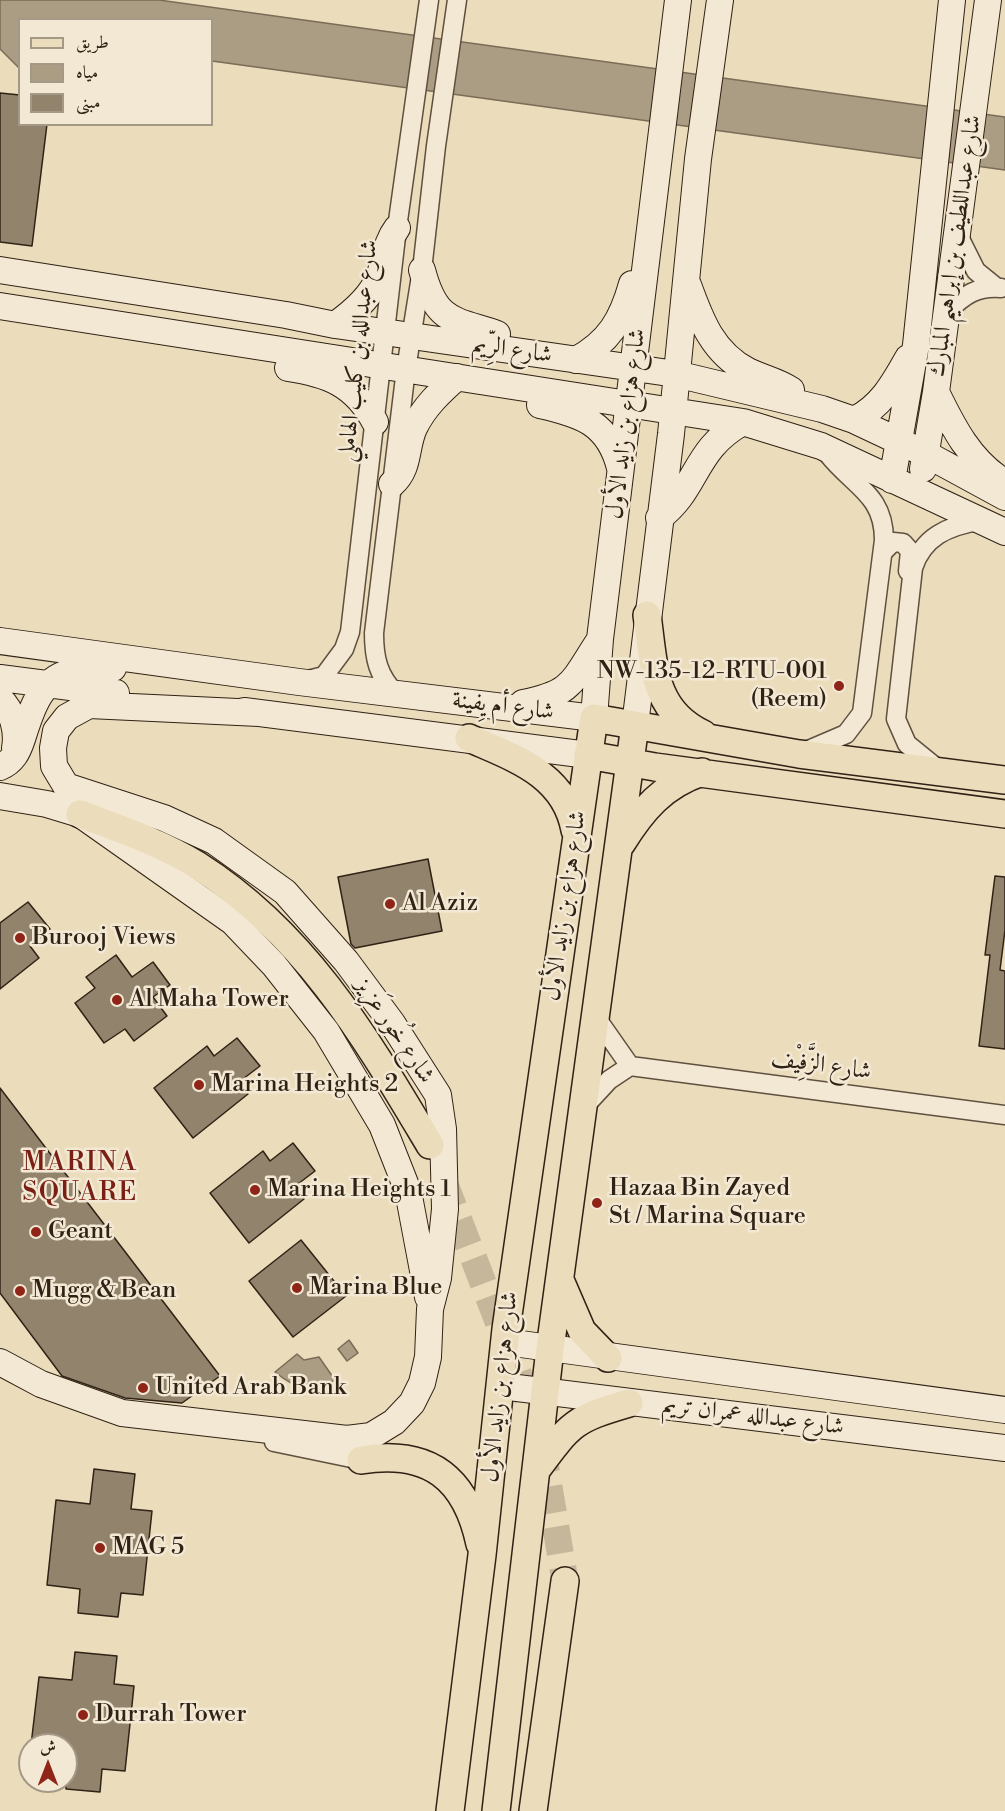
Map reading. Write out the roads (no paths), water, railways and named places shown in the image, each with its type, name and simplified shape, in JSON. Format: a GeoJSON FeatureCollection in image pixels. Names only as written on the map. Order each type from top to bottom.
{"type":"FeatureCollection","features":[{"type":"Feature","properties":{"kind":"main road","name":"شارع هزاع بن زايد الأول"},"geometry":{"type":"LineString","coordinates":[[450,1811],[506,1342],[594,718],[600,639],[678,0]]}},
{"type":"Feature","properties":{"kind":"main road","name":"شارع هزاع بن زايد الأول"},"geometry":{"type":"LineString","coordinates":[[496,1811],[550,1349],[635,725],[646,615],[673,411],[698,159],[720,0]]}},
{"type":"Feature","properties":{"kind":"main road","name":"شارع عبداللطيف بن إبراهيم المبارك"},"geometry":{"type":"LineString","coordinates":[[892,480],[916,345],[928,217],[948,58],[952,0]]}},
{"type":"Feature","properties":{"kind":"main road","name":"شارع عبداللطيف بن إبراهيم المبارك"},"geometry":{"type":"LineString","coordinates":[[919,492],[948,311],[988,0]]}},
{"type":"Feature","properties":{"kind":"main road"},"geometry":{"type":"LineString","coordinates":[[335,325],[356,308],[376,282],[386,247],[397,228]]}},
{"type":"Feature","properties":{"kind":"main road"},"geometry":{"type":"LineString","coordinates":[[576,360],[603,343],[613,332],[627,306],[638,268],[648,251]]}},
{"type":"Feature","properties":{"kind":"main road","name":"شارع الرِّيم"},"geometry":{"type":"LineString","coordinates":[[0,270],[286,315],[384,333],[676,374],[809,406],[854,420],[926,454],[1005,497]]}},
{"type":"Feature","properties":{"kind":"main road"},"geometry":{"type":"LineString","coordinates":[[422,270],[435,303],[450,318],[470,327],[505,337],[522,351]]}},
{"type":"Feature","properties":{"kind":"main road"},"geometry":{"type":"LineString","coordinates":[[686,279],[708,336],[721,350],[734,363],[785,386],[809,406]]}},
{"type":"Feature","properties":{"kind":"main road","name":"شارع الرِّيم"},"geometry":{"type":"LineString","coordinates":[[0,306],[743,422],[822,446],[1005,532]]}},
{"type":"Feature","properties":{"kind":"main road"},"geometry":{"type":"LineString","coordinates":[[254,345],[276,365],[317,372],[334,379],[362,401],[375,422]]}},
{"type":"Feature","properties":{"kind":"main road"},"geometry":{"type":"LineString","coordinates":[[854,420],[865,415],[884,397],[916,345]]}},
{"type":"Feature","properties":{"kind":"main road"},"geometry":{"type":"LineString","coordinates":[[392,484],[406,466],[412,432],[418,421],[429,404],[457,377]]}},
{"type":"Feature","properties":{"kind":"main road"},"geometry":{"type":"LineString","coordinates":[[510,386],[526,400],[568,411],[595,425],[609,440],[621,471]]}},
{"type":"Feature","properties":{"kind":"main road"},"geometry":{"type":"LineString","coordinates":[[936,393],[966,447],[989,473],[1005,482]]}},
{"type":"Feature","properties":{"kind":"main road"},"geometry":{"type":"LineString","coordinates":[[659,518],[678,500],[709,447],[730,429],[743,422]]}},
{"type":"Feature","properties":{"kind":"main road"},"geometry":{"type":"LineString","coordinates":[[646,615],[656,676],[666,703],[688,727],[718,741]]}},
{"type":"Feature","properties":{"kind":"main road"},"geometry":{"type":"LineString","coordinates":[[502,708],[560,693],[574,679],[600,639]]}},
{"type":"Feature","properties":{"kind":"main road","name":"شارع أم يِفينة"},"geometry":{"type":"LineString","coordinates":[[0,641],[299,682],[594,718],[799,754],[1005,780]]}},
{"type":"Feature","properties":{"kind":"main road"},"geometry":{"type":"LineString","coordinates":[[7,762],[46,684],[72,671],[139,668],[167,663]]}},
{"type":"Feature","properties":{"kind":"main road","name":"شارع أم يِفينة"},"geometry":{"type":"LineString","coordinates":[[0,678],[259,713],[469,738],[630,763],[1005,814]]}},
{"type":"Feature","properties":{"kind":"main road"},"geometry":{"type":"LineString","coordinates":[[0,699],[11,715],[15,728],[7,762]]}},
{"type":"Feature","properties":{"kind":"main road","name":"شارع خُور عَزِيز"},"geometry":{"type":"LineString","coordinates":[[0,1362],[41,1384],[123,1413],[347,1439],[371,1436],[394,1422],[412,1403],[422,1383],[428,1357],[430,1310],[438,1278],[445,1209],[443,1129],[438,1095],[392,1023],[319,928],[285,892],[214,841],[164,818],[66,786],[54,766],[56,731],[67,717],[89,705],[259,713]]}},
{"type":"Feature","properties":{"kind":"main road"},"geometry":{"type":"LineString","coordinates":[[469,738],[533,767],[550,781],[565,800],[576,833]]}},
{"type":"Feature","properties":{"kind":"main road"},"geometry":{"type":"LineString","coordinates":[[617,850],[636,820],[658,796],[678,781],[702,772]]}},
{"type":"Feature","properties":{"kind":"main road"},"geometry":{"type":"LineString","coordinates":[[0,796],[47,804],[141,837],[195,864],[237,892],[327,984],[367,1040],[430,1145]]}},
{"type":"Feature","properties":{"kind":"main road"},"geometry":{"type":"LineString","coordinates":[[80,814],[233,922],[274,965],[326,1031],[382,1125],[408,1191],[430,1310]]}},
{"type":"Feature","properties":{"kind":"main road"},"geometry":{"type":"LineString","coordinates":[[560,1280],[582,1331],[608,1358]]}},
{"type":"Feature","properties":{"kind":"main road","name":"شارع عبدالله عمران تريم"},"geometry":{"type":"LineString","coordinates":[[506,1342],[608,1358],[1005,1410]]}},
{"type":"Feature","properties":{"kind":"main road","name":"شارع عبدالله عمران تريم"},"geometry":{"type":"LineString","coordinates":[[501,1386],[1005,1448]]}},
{"type":"Feature","properties":{"kind":"main road"},"geometry":{"type":"LineString","coordinates":[[536,1470],[566,1431],[582,1419],[629,1403]]}},
{"type":"Feature","properties":{"kind":"main road"},"geometry":{"type":"LineString","coordinates":[[361,1460],[404,1458],[428,1464],[445,1475],[463,1499],[482,1555]]}},
{"type":"Feature","properties":{"kind":"main road"},"geometry":{"type":"LineString","coordinates":[[533,1811],[565,1581]]}},
{"type":"Feature","properties":{"kind":"street","name":"شارع عبدالله بن كليب الهاملي"},"geometry":{"type":"LineString","coordinates":[[299,682],[324,676],[344,649],[350,632],[397,228],[429,0]]}},
{"type":"Feature","properties":{"kind":"street","name":"شارع عبدالله بن كليب الهاملي"},"geometry":{"type":"LineString","coordinates":[[396,694],[383,681],[376,663],[375,623],[406,369],[422,270],[436,146],[457,0]]}},
{"type":"Feature","properties":{"kind":"street"},"geometry":{"type":"LineString","coordinates":[[959,227],[976,271],[1001,289]]}},
{"type":"Feature","properties":{"kind":"street"},"geometry":{"type":"LineString","coordinates":[[948,311],[970,292],[1001,289]]}},
{"type":"Feature","properties":{"kind":"street"},"geometry":{"type":"LineString","coordinates":[[799,754],[834,741],[856,724],[866,700],[882,552],[883,522],[873,500],[836,464],[822,446]]}},
{"type":"Feature","properties":{"kind":"street"},"geometry":{"type":"LineString","coordinates":[[940,771],[907,744],[899,730],[896,707],[913,568],[921,549],[936,535],[949,528],[978,521]]}},
{"type":"Feature","properties":{"kind":"street"},"geometry":{"type":"LineString","coordinates":[[882,552],[893,542],[898,541],[908,546],[910,557],[905,593],[908,608]]}},
{"type":"Feature","properties":{"kind":"street"},"geometry":{"type":"LineString","coordinates":[[351,616],[361,623],[375,623]]}},
{"type":"Feature","properties":{"kind":"street"},"geometry":{"type":"LineString","coordinates":[[867,680],[870,688],[877,694],[885,695],[894,692],[899,685]]}},
{"type":"Feature","properties":{"kind":"street"},"geometry":{"type":"LineString","coordinates":[[584,1107],[609,1080],[630,1066],[594,1016]]}},
{"type":"Feature","properties":{"kind":"street","name":"شارع الزَّفِيْف"},"geometry":{"type":"LineString","coordinates":[[630,1066],[1005,1115]]}},
{"type":"Feature","properties":{"kind":"street","name":"شارع خُور عَزِيز"},"geometry":{"type":"LineString","coordinates":[[123,1413],[153,1425],[262,1440],[361,1460]]}},
{"type":"Feature","properties":{"kind":"water"},"geometry":{"type":"Polygon","coordinates":[[[0,0],[159,0],[1005,117],[1005,170],[213,61],[213,18],[18,18],[18,67],[0,49],[0,0]]]}},
{"type":"Feature","properties":{"kind":"water"},"geometry":{"type":"Polygon","coordinates":[[[349,1340],[358,1353],[347,1361],[338,1349],[349,1340]]]}},
{"type":"Feature","properties":{"kind":"water"},"geometry":{"type":"Polygon","coordinates":[[[297,1354],[304,1360],[319,1357],[335,1380],[311,1389],[290,1383],[275,1372],[297,1354]]]}},
{"type":"Feature","properties":{"kind":"tunnel"},"geometry":{"type":"LineString","coordinates":[[444,1182],[532,1409]]}},
{"type":"Feature","properties":{"kind":"tunnel"},"geometry":{"type":"LineString","coordinates":[[542,1446],[565,1581]]}},
{"type":"Feature","properties":{"kind":"place","name":"NW-135-12-RTU-001 (Reem)"},"geometry":{"type":"Point","coordinates":[839,686]}},
{"type":"Feature","properties":{"kind":"place","name":"Al Aziz"},"geometry":{"type":"Point","coordinates":[390,904]}},
{"type":"Feature","properties":{"kind":"place","name":"Burooj Views"},"geometry":{"type":"Point","coordinates":[20,938]}},
{"type":"Feature","properties":{"kind":"place","name":"Al Maha Tower"},"geometry":{"type":"Point","coordinates":[117,1000]}},
{"type":"Feature","properties":{"kind":"place","name":"Marina Heights 2"},"geometry":{"type":"Point","coordinates":[199,1085]}},
{"type":"Feature","properties":{"kind":"place","name":"Marina Heights 1"},"geometry":{"type":"Point","coordinates":[255,1190]}},
{"type":"Feature","properties":{"kind":"place","name":"Hazaa Bin Zayed St / Marina Square"},"geometry":{"type":"Point","coordinates":[597,1203]}},
{"type":"Feature","properties":{"kind":"place","name":"Geant"},"geometry":{"type":"Point","coordinates":[36,1232]}},
{"type":"Feature","properties":{"kind":"place","name":"Marina Blue"},"geometry":{"type":"Point","coordinates":[297,1288]}},
{"type":"Feature","properties":{"kind":"place","name":"Mugg & Bean"},"geometry":{"type":"Point","coordinates":[20,1291]}},
{"type":"Feature","properties":{"kind":"place","name":"United Arab Bank"},"geometry":{"type":"Point","coordinates":[143,1388]}},
{"type":"Feature","properties":{"kind":"place","name":"MAG 5"},"geometry":{"type":"Point","coordinates":[100,1548]}},
{"type":"Feature","properties":{"kind":"place","name":"Durrah Tower"},"geometry":{"type":"Point","coordinates":[83,1715]}},
{"type":"Feature","properties":{"kind":"district","name":"MARINA SQUARE"},"geometry":{"type":"Point","coordinates":[80,1179]}}]}
